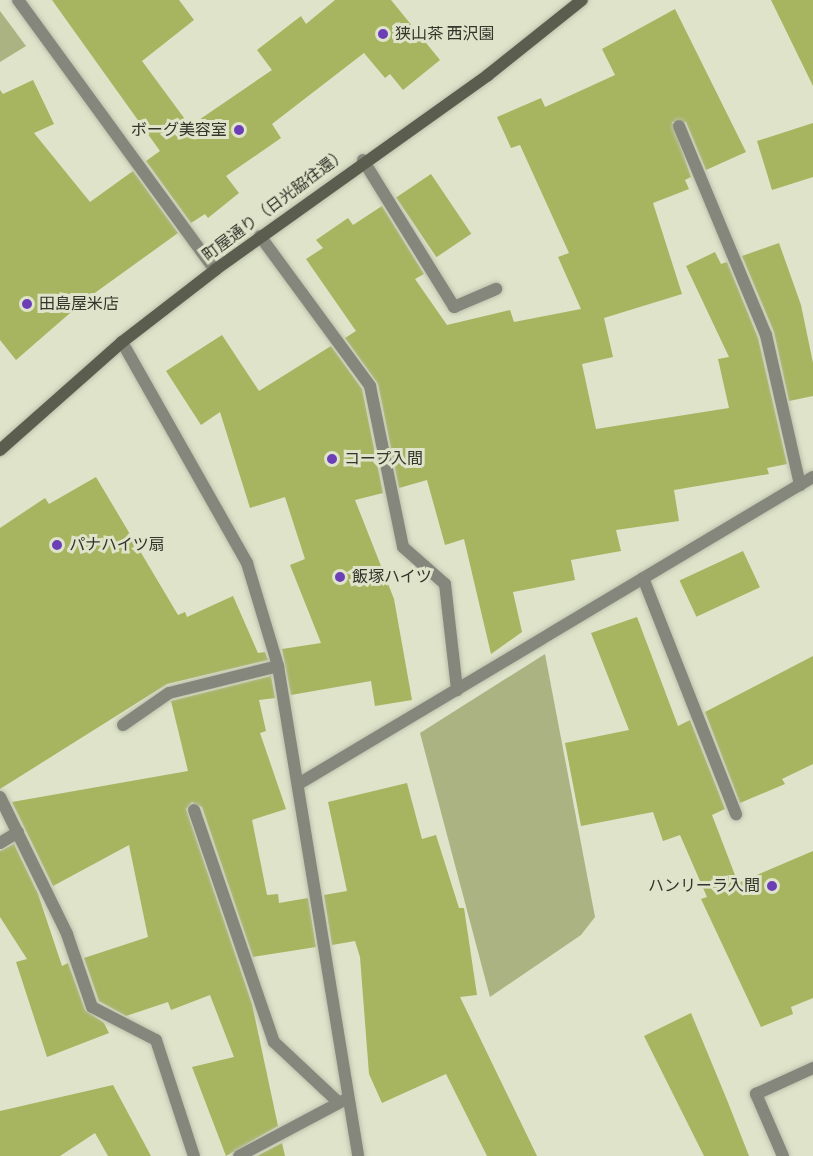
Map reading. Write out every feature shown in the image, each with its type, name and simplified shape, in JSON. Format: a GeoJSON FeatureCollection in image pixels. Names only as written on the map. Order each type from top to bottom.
{"type":"FeatureCollection","features":[{"type":"Feature","properties":{"kind":"street"},"geometry":{"type":"LineString","coordinates":[[18,0],[215,270]]}},
{"type":"Feature","properties":{"kind":"street","name":"町屋通り（日光脇往還）"},"geometry":{"type":"LineString","coordinates":[[0,450],[122,342],[215,270],[363,160],[488,75],[582,0]]}},
{"type":"Feature","properties":{"kind":"street"},"geometry":{"type":"LineString","coordinates":[[679,126],[766,335],[800,485]]}},
{"type":"Feature","properties":{"kind":"street"},"geometry":{"type":"LineString","coordinates":[[363,160],[454,307],[496,289]]}},
{"type":"Feature","properties":{"kind":"street"},"geometry":{"type":"LineString","coordinates":[[260,236],[370,386],[404,547],[446,584],[457,690]]}},
{"type":"Feature","properties":{"kind":"street"},"geometry":{"type":"LineString","coordinates":[[122,342],[247,563],[278,666],[300,783],[342,1099],[358,1156]]}},
{"type":"Feature","properties":{"kind":"street"},"geometry":{"type":"LineString","coordinates":[[300,783],[813,477]]}},
{"type":"Feature","properties":{"kind":"street"},"geometry":{"type":"LineString","coordinates":[[643,578],[736,814]]}},
{"type":"Feature","properties":{"kind":"street"},"geometry":{"type":"LineString","coordinates":[[123,725],[169,693],[278,666]]}},
{"type":"Feature","properties":{"kind":"street"},"geometry":{"type":"LineString","coordinates":[[0,797],[67,934],[92,1007],[156,1040],[194,1156]]}},
{"type":"Feature","properties":{"kind":"street"},"geometry":{"type":"LineString","coordinates":[[194,810],[274,1042],[342,1099]]}},
{"type":"Feature","properties":{"kind":"street"},"geometry":{"type":"LineString","coordinates":[[0,843],[18,832]]}},
{"type":"Feature","properties":{"kind":"street"},"geometry":{"type":"LineString","coordinates":[[783,1156],[756,1094],[813,1068]]}},
{"type":"Feature","properties":{"kind":"street"},"geometry":{"type":"LineString","coordinates":[[239,1156],[319,1116],[342,1099]]}},
{"type":"Feature","properties":{"kind":"green space"},"geometry":{"type":"Polygon","coordinates":[[[0,11],[26,46],[0,62],[0,11]]]}},
{"type":"Feature","properties":{"kind":"green space"},"geometry":{"type":"Polygon","coordinates":[[[545,654],[595,917],[581,935],[490,997],[420,733],[545,654]]]}},
{"type":"Feature","properties":{"kind":"building"},"geometry":{"type":"Polygon","coordinates":[[[52,0],[179,0],[194,20],[142,61],[190,126],[272,70],[257,50],[301,16],[306,24],[335,0],[391,0],[440,60],[403,90],[390,74],[385,78],[364,53],[272,124],[281,138],[226,176],[239,193],[208,218],[205,214],[191,223],[146,161],[160,151],[52,0]]]}},
{"type":"Feature","properties":{"kind":"building"},"geometry":{"type":"Polygon","coordinates":[[[771,0],[813,0],[813,86],[771,0]]]}},
{"type":"Feature","properties":{"kind":"building"},"geometry":{"type":"Polygon","coordinates":[[[675,9],[746,152],[706,170],[686,122],[672,122],[691,177],[685,180],[689,189],[653,203],[682,294],[604,318],[613,357],[582,364],[596,429],[729,408],[718,359],[729,357],[686,266],[715,252],[721,264],[727,262],[758,338],[787,464],[767,468],[769,474],[674,490],[679,521],[616,530],[621,551],[571,560],[575,580],[513,592],[522,632],[491,654],[464,539],[445,545],[427,480],[399,488],[378,384],[345,338],[356,331],[306,259],[323,248],[316,240],[348,218],[353,225],[382,206],[424,274],[415,279],[447,325],[510,310],[514,322],[581,309],[558,257],[569,253],[520,145],[511,148],[497,117],[541,98],[545,107],[615,75],[602,49],[675,9]]]}},
{"type":"Feature","properties":{"kind":"building"},"geometry":{"type":"Polygon","coordinates":[[[33,80],[54,124],[34,133],[90,202],[133,171],[178,233],[85,300],[16,360],[0,340],[0,90],[3,94],[33,80]]]}},
{"type":"Feature","properties":{"kind":"building"},"geometry":{"type":"Polygon","coordinates":[[[813,123],[813,177],[772,190],[757,141],[813,123]]]}},
{"type":"Feature","properties":{"kind":"building"},"geometry":{"type":"Polygon","coordinates":[[[431,174],[471,234],[436,257],[396,197],[431,174]]]}},
{"type":"Feature","properties":{"kind":"building"},"geometry":{"type":"Polygon","coordinates":[[[779,243],[801,305],[813,363],[813,396],[789,401],[774,332],[742,256],[779,243]]]}},
{"type":"Feature","properties":{"kind":"building"},"geometry":{"type":"Polygon","coordinates":[[[222,335],[259,391],[331,346],[362,389],[383,493],[355,500],[394,599],[412,700],[375,706],[371,681],[291,695],[282,649],[321,643],[290,565],[305,559],[285,497],[250,508],[220,412],[201,425],[166,371],[222,335]]]}},
{"type":"Feature","properties":{"kind":"building"},"geometry":{"type":"Polygon","coordinates":[[[96,477],[178,615],[185,612],[187,617],[233,596],[258,653],[265,652],[268,660],[167,684],[0,789],[0,528],[45,498],[49,504],[96,477]]]}},
{"type":"Feature","properties":{"kind":"building"},"geometry":{"type":"Polygon","coordinates":[[[743,551],[760,587],[696,617],[680,581],[743,551]]]}},
{"type":"Feature","properties":{"kind":"building"},"geometry":{"type":"Polygon","coordinates":[[[637,617],[678,726],[690,720],[725,809],[712,815],[738,883],[813,851],[813,998],[791,1007],[793,1014],[761,1027],[701,899],[707,897],[680,835],[663,841],[653,812],[581,826],[565,743],[629,730],[591,633],[637,617]]]}},
{"type":"Feature","properties":{"kind":"building"},"geometry":{"type":"Polygon","coordinates":[[[813,656],[813,764],[782,779],[785,784],[740,803],[705,712],[813,656]]]}},
{"type":"Feature","properties":{"kind":"building"},"geometry":{"type":"Polygon","coordinates":[[[271,676],[275,698],[259,700],[266,731],[260,733],[286,809],[252,820],[267,895],[278,894],[279,903],[308,898],[316,947],[253,957],[202,807],[192,802],[186,809],[252,1004],[278,1126],[226,1156],[192,1067],[234,1057],[210,995],[171,1010],[168,1002],[126,1016],[99,1001],[84,958],[148,937],[129,845],[53,886],[12,802],[188,771],[171,701],[271,676]]]}},
{"type":"Feature","properties":{"kind":"building"},"geometry":{"type":"Polygon","coordinates":[[[407,783],[422,839],[436,835],[459,908],[464,908],[477,995],[460,997],[537,1156],[487,1156],[446,1074],[382,1103],[369,1074],[360,957],[355,941],[332,945],[324,895],[347,891],[328,802],[407,783]]]}},
{"type":"Feature","properties":{"kind":"building"},"geometry":{"type":"Polygon","coordinates":[[[14,844],[38,894],[62,966],[68,963],[85,1010],[104,1023],[109,1033],[47,1057],[16,962],[27,959],[0,917],[0,851],[14,844]]]}},
{"type":"Feature","properties":{"kind":"building"},"geometry":{"type":"Polygon","coordinates":[[[691,1013],[749,1156],[704,1156],[644,1036],[691,1013]]]}},
{"type":"Feature","properties":{"kind":"building"},"geometry":{"type":"Polygon","coordinates":[[[113,1085],[151,1156],[108,1156],[95,1133],[60,1156],[0,1156],[0,1111],[113,1085]]]}},
{"type":"Feature","properties":{"kind":"building"},"geometry":{"type":"Polygon","coordinates":[[[282,1143],[285,1156],[257,1156],[282,1143]]]}},
{"type":"Feature","properties":{"kind":"place","name":"狭山茶 西沢園"},"geometry":{"type":"Point","coordinates":[383,34]}},
{"type":"Feature","properties":{"kind":"place","name":"ボーグ美容室"},"geometry":{"type":"Point","coordinates":[239,130]}},
{"type":"Feature","properties":{"kind":"place","name":"田島屋米店"},"geometry":{"type":"Point","coordinates":[27,304]}},
{"type":"Feature","properties":{"kind":"place","name":"コープ入間"},"geometry":{"type":"Point","coordinates":[332,459]}},
{"type":"Feature","properties":{"kind":"place","name":"パナハイツ扇"},"geometry":{"type":"Point","coordinates":[57,545]}},
{"type":"Feature","properties":{"kind":"place","name":"飯塚ハイツ"},"geometry":{"type":"Point","coordinates":[340,577]}},
{"type":"Feature","properties":{"kind":"place","name":"ハンリーラ入間"},"geometry":{"type":"Point","coordinates":[772,886]}}]}
